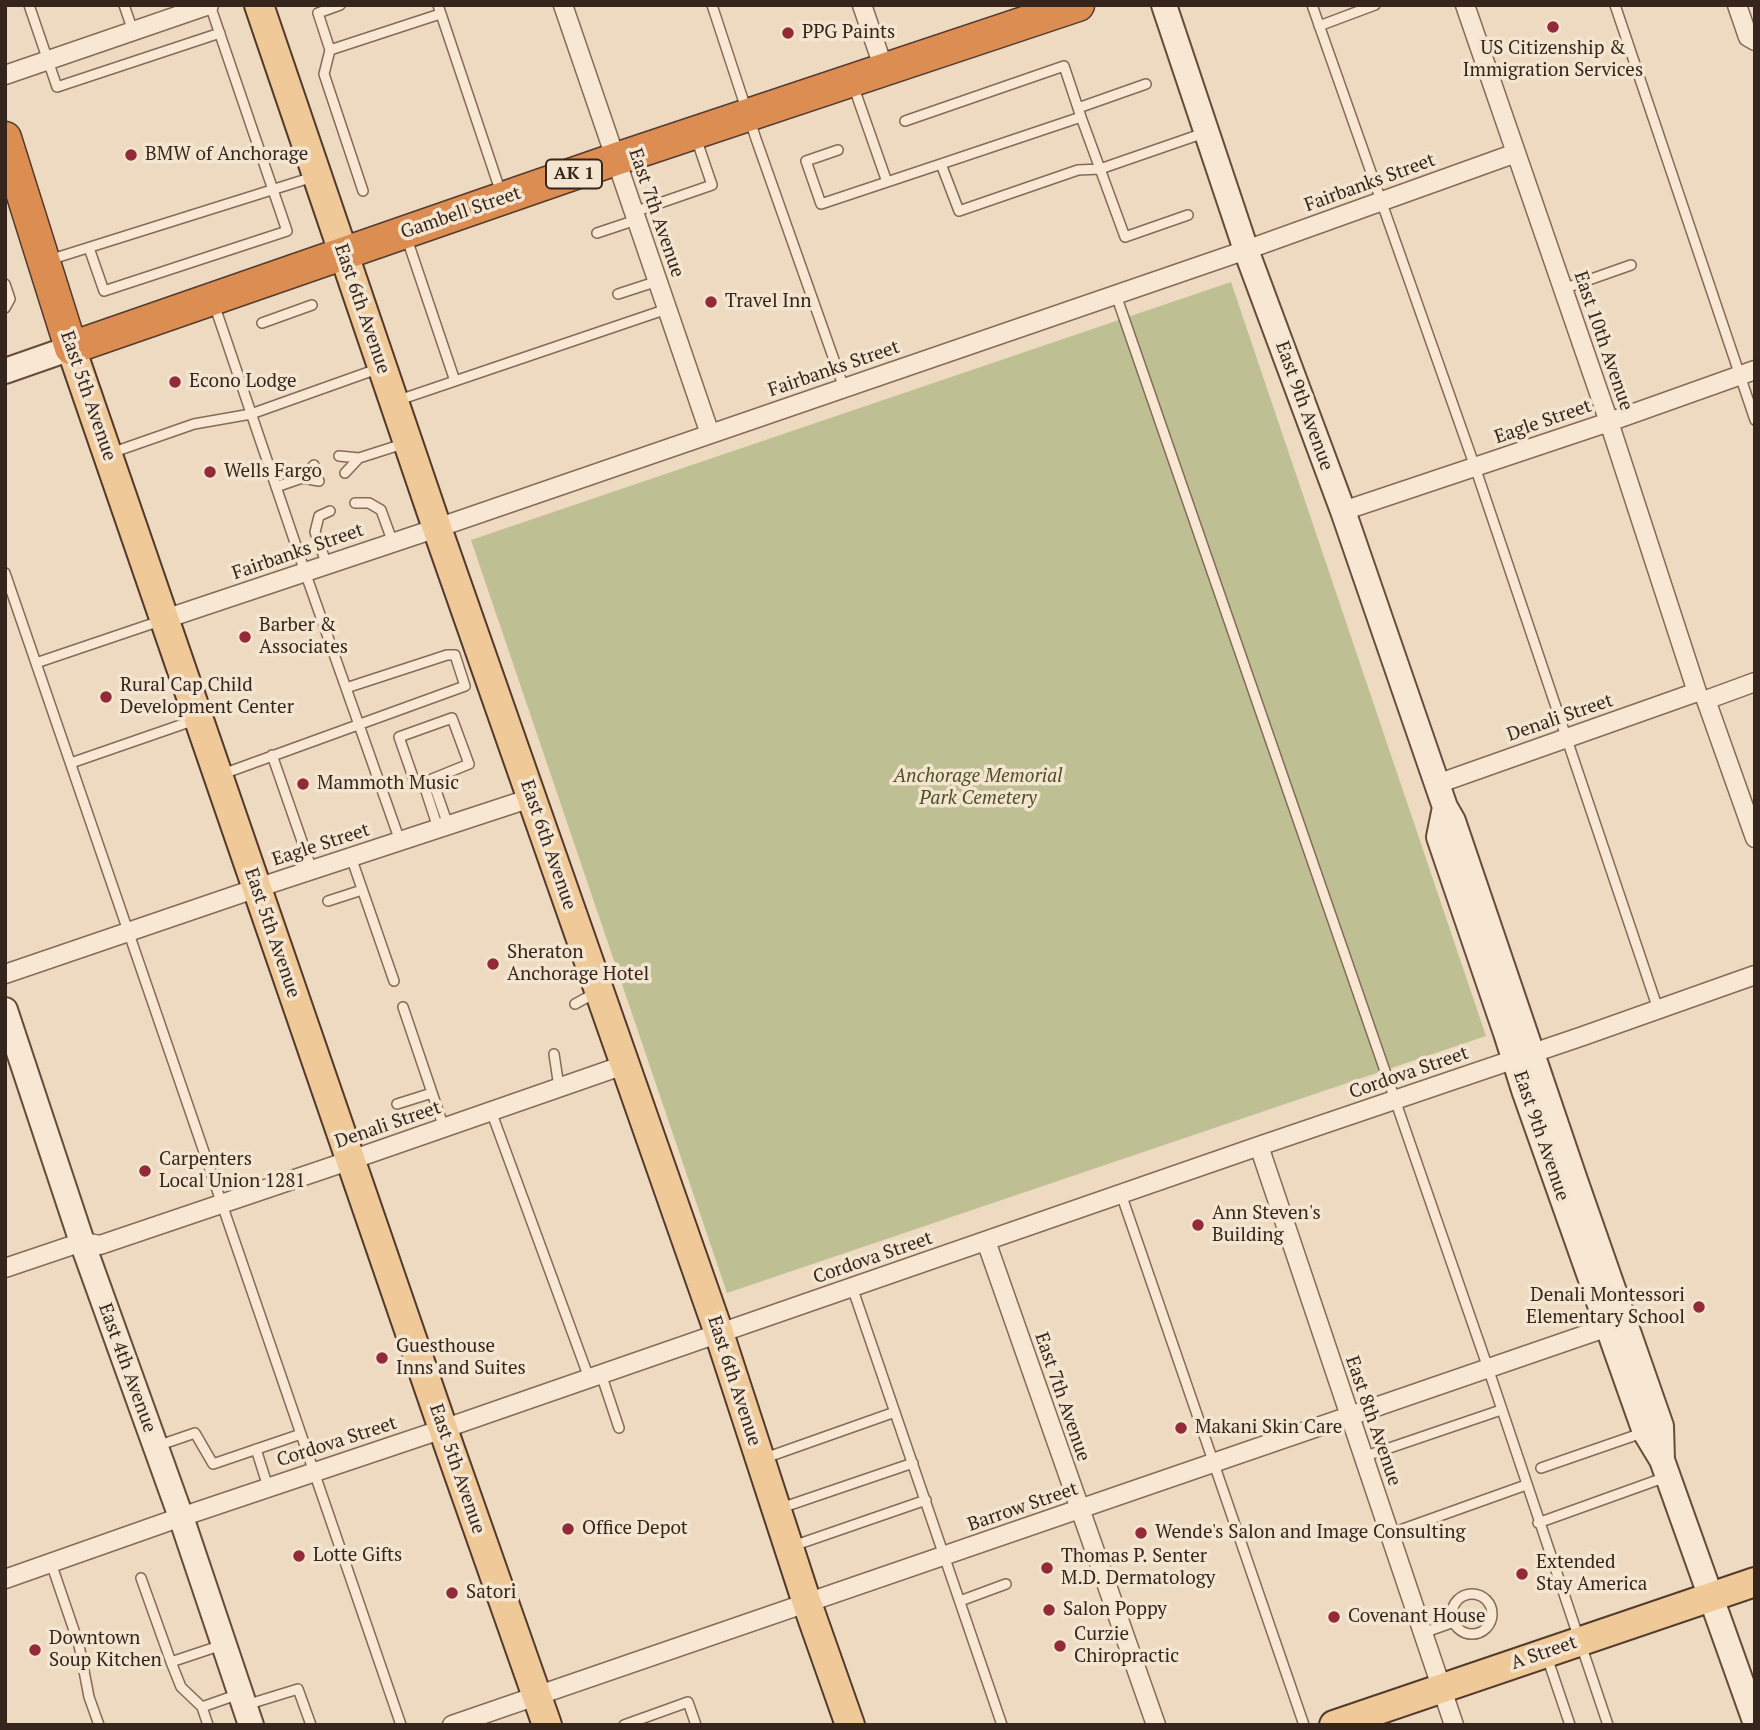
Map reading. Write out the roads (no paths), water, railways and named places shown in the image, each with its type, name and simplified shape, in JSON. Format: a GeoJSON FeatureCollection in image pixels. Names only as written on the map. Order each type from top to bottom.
{"type":"FeatureCollection","features":[{"type":"Feature","properties":{"kind":"highway","name":"Gambell Street"},"geometry":{"type":"LineString","coordinates":[[71,348],[884,69],[1018,20],[1078,5]]}},
{"type":"Feature","properties":{"kind":"highway","name":"East 5th Avenue"},"geometry":{"type":"LineString","coordinates":[[5,138],[10,169],[44,262],[71,348]]}},
{"type":"Feature","properties":{"kind":"main road","name":"East 6th Avenue"},"geometry":{"type":"LineString","coordinates":[[259,5],[531,798],[587,998],[624,1065],[719,1333],[788,1548],[850,1725]]}},
{"type":"Feature","properties":{"kind":"main road","name":"East 5th Avenue"},"geometry":{"type":"LineString","coordinates":[[71,348],[547,1725]]}},
{"type":"Feature","properties":{"kind":"main road","name":"A Street"},"geometry":{"type":"LineString","coordinates":[[1334,1725],[1448,1708],[1545,1652],[1755,1582]]}},
{"type":"Feature","properties":{"kind":"street"},"geometry":{"type":"LineString","coordinates":[[5,75],[210,5]]}},
{"type":"Feature","properties":{"kind":"street","name":"East 7th Avenue"},"geometry":{"type":"LineString","coordinates":[[563,5],[710,434]]}},
{"type":"Feature","properties":{"kind":"street"},"geometry":{"type":"LineString","coordinates":[[862,5],[884,69]]}},
{"type":"Feature","properties":{"kind":"street","name":"East 9th Avenue"},"geometry":{"type":"LineString","coordinates":[[1164,5],[1246,250],[1343,511],[1441,795],[1439,837],[1524,1056],[1661,1426],[1665,1468]]}},
{"type":"Feature","properties":{"kind":"street","name":"East 10th Avenue"},"geometry":{"type":"LineString","coordinates":[[1465,5],[1702,696],[1755,838]]}},
{"type":"Feature","properties":{"kind":"street"},"geometry":{"type":"LineString","coordinates":[[1737,5],[1748,37],[1755,41]]}},
{"type":"Feature","properties":{"kind":"street","name":"Fairbanks Street"},"geometry":{"type":"LineString","coordinates":[[164,619],[1116,295],[1516,153]]}},
{"type":"Feature","properties":{"kind":"street","name":"Gambell Street"},"geometry":{"type":"LineString","coordinates":[[5,371],[71,348]]}},
{"type":"Feature","properties":{"kind":"street","name":"Eagle Street"},"geometry":{"type":"LineString","coordinates":[[1343,511],[1747,373]]}},
{"type":"Feature","properties":{"kind":"street","name":"Denali Street"},"geometry":{"type":"LineString","coordinates":[[1441,795],[1567,738],[1755,682]]}},
{"type":"Feature","properties":{"kind":"street","name":"Eagle Street"},"geometry":{"type":"LineString","coordinates":[[5,974],[531,798]]}},
{"type":"Feature","properties":{"kind":"street","name":"Cordova Street"},"geometry":{"type":"LineString","coordinates":[[5,1579],[1755,975]]}},
{"type":"Feature","properties":{"kind":"street","name":"East 4th Avenue"},"geometry":{"type":"LineString","coordinates":[[5,1010],[82,1242],[246,1708]]}},
{"type":"Feature","properties":{"kind":"street","name":"East 9th Avenue"},"geometry":{"type":"LineString","coordinates":[[1524,1056],[1528,1103],[1645,1432],[1665,1468],[1755,1720]]}},
{"type":"Feature","properties":{"kind":"street","name":"Denali Street"},"geometry":{"type":"LineString","coordinates":[[5,1268],[82,1242],[100,1245],[624,1065]]}},
{"type":"Feature","properties":{"kind":"street","name":"East 8th Avenue"},"geometry":{"type":"LineString","coordinates":[[1259,1146],[1448,1708]]}},
{"type":"Feature","properties":{"kind":"street","name":"East 7th Avenue"},"geometry":{"type":"LineString","coordinates":[[986,1241],[1156,1725]]}},
{"type":"Feature","properties":{"kind":"street","name":"Barrow Street"},"geometry":{"type":"LineString","coordinates":[[452,1725],[1608,1327]]}},
{"type":"Feature","properties":{"kind":"lane"},"geometry":{"type":"LineString","coordinates":[[29,5],[57,87],[220,33]]}},
{"type":"Feature","properties":{"kind":"lane"},"geometry":{"type":"LineString","coordinates":[[124,5],[133,31]]}},
{"type":"Feature","properties":{"kind":"lane"},"geometry":{"type":"LineString","coordinates":[[89,248],[104,291],[287,231],[210,5]]}},
{"type":"Feature","properties":{"kind":"lane"},"geometry":{"type":"LineString","coordinates":[[340,5],[318,13],[330,50],[324,74],[363,191]]}},
{"type":"Feature","properties":{"kind":"lane"},"geometry":{"type":"LineString","coordinates":[[712,5],[844,388]]}},
{"type":"Feature","properties":{"kind":"lane"},"geometry":{"type":"LineString","coordinates":[[1312,5],[1475,467],[1658,1009]]}},
{"type":"Feature","properties":{"kind":"lane"},"geometry":{"type":"LineString","coordinates":[[1319,26],[1361,8],[1375,5]]}},
{"type":"Feature","properties":{"kind":"lane"},"geometry":{"type":"LineString","coordinates":[[1615,5],[1747,373],[1755,420]]}},
{"type":"Feature","properties":{"kind":"lane"},"geometry":{"type":"LineString","coordinates":[[330,50],[439,9],[502,198]]}},
{"type":"Feature","properties":{"kind":"lane"},"geometry":{"type":"LineString","coordinates":[[905,121],[1064,66],[1125,237],[1188,215]]}},
{"type":"Feature","properties":{"kind":"lane"},"geometry":{"type":"LineString","coordinates":[[851,80],[887,182]]}},
{"type":"Feature","properties":{"kind":"lane"},"geometry":{"type":"LineString","coordinates":[[838,150],[806,161],[821,204],[941,164],[1146,84]]}},
{"type":"Feature","properties":{"kind":"lane"},"geometry":{"type":"LineString","coordinates":[[941,164],[959,211],[1078,170],[1100,169],[1206,132]]}},
{"type":"Feature","properties":{"kind":"lane"},"geometry":{"type":"LineString","coordinates":[[597,233],[712,185],[694,133]]}},
{"type":"Feature","properties":{"kind":"lane"},"geometry":{"type":"LineString","coordinates":[[44,262],[317,176]]}},
{"type":"Feature","properties":{"kind":"lane"},"geometry":{"type":"LineString","coordinates":[[405,232],[455,381]]}},
{"type":"Feature","properties":{"kind":"lane"},"geometry":{"type":"LineString","coordinates":[[1563,289],[1631,265]]}},
{"type":"Feature","properties":{"kind":"lane"},"geometry":{"type":"LineString","coordinates":[[618,294],[657,281]]}},
{"type":"Feature","properties":{"kind":"lane"},"geometry":{"type":"LineString","coordinates":[[5,285],[10,299],[5,308]]}},
{"type":"Feature","properties":{"kind":"lane"},"geometry":{"type":"LineString","coordinates":[[1116,295],[1488,1368],[1608,1725]]}},
{"type":"Feature","properties":{"kind":"lane"},"geometry":{"type":"LineString","coordinates":[[212,299],[400,841]]}},
{"type":"Feature","properties":{"kind":"lane"},"geometry":{"type":"LineString","coordinates":[[262,323],[312,305]]}},
{"type":"Feature","properties":{"kind":"lane"},"geometry":{"type":"LineString","coordinates":[[394,402],[667,309]]}},
{"type":"Feature","properties":{"kind":"lane"},"geometry":{"type":"LineString","coordinates":[[108,454],[194,424],[251,414],[382,367]]}},
{"type":"Feature","properties":{"kind":"lane"},"geometry":{"type":"LineString","coordinates":[[359,458],[342,464],[408,443]]}},
{"type":"Feature","properties":{"kind":"lane"},"geometry":{"type":"LineString","coordinates":[[276,487],[317,473],[302,478]]}},
{"type":"Feature","properties":{"kind":"lane"},"geometry":{"type":"LineString","coordinates":[[355,503],[369,503],[381,510],[393,542]]}},
{"type":"Feature","properties":{"kind":"lane"},"geometry":{"type":"LineString","coordinates":[[327,565],[315,532],[319,516],[330,511]]}},
{"type":"Feature","properties":{"kind":"lane"},"geometry":{"type":"LineString","coordinates":[[5,573],[401,1725]]}},
{"type":"Feature","properties":{"kind":"lane"},"geometry":{"type":"LineString","coordinates":[[36,663],[164,619]]}},
{"type":"Feature","properties":{"kind":"lane"},"geometry":{"type":"LineString","coordinates":[[218,775],[466,686],[455,655],[447,655],[346,688]]}},
{"type":"Feature","properties":{"kind":"lane"},"geometry":{"type":"LineString","coordinates":[[71,763],[199,718]]}},
{"type":"Feature","properties":{"kind":"lane"},"geometry":{"type":"LineString","coordinates":[[452,718],[469,764],[432,779],[443,827],[425,788],[414,779],[399,737],[452,718]]}},
{"type":"Feature","properties":{"kind":"lane"},"geometry":{"type":"LineString","coordinates":[[272,755],[312,870]]}},
{"type":"Feature","properties":{"kind":"lane"},"geometry":{"type":"LineString","coordinates":[[351,857],[394,981]]}},
{"type":"Feature","properties":{"kind":"lane"},"geometry":{"type":"LineString","coordinates":[[328,901],[362,890]]}},
{"type":"Feature","properties":{"kind":"lane"},"geometry":{"type":"LineString","coordinates":[[403,1007],[444,1128]]}},
{"type":"Feature","properties":{"kind":"lane"},"geometry":{"type":"LineString","coordinates":[[554,1054],[559,1087]]}},
{"type":"Feature","properties":{"kind":"lane"},"geometry":{"type":"LineString","coordinates":[[397,1104],[432,1093]]}},
{"type":"Feature","properties":{"kind":"lane"},"geometry":{"type":"LineString","coordinates":[[491,1111],[595,1376],[619,1428]]}},
{"type":"Feature","properties":{"kind":"lane"},"geometry":{"type":"LineString","coordinates":[[1121,1194],[1304,1725]]}},
{"type":"Feature","properties":{"kind":"lane"},"geometry":{"type":"LineString","coordinates":[[852,1287],[1002,1725]]}},
{"type":"Feature","properties":{"kind":"lane"},"geometry":{"type":"LineString","coordinates":[[1363,1457],[1501,1410]]}},
{"type":"Feature","properties":{"kind":"lane"},"geometry":{"type":"LineString","coordinates":[[760,1460],[895,1412]]}},
{"type":"Feature","properties":{"kind":"lane"},"geometry":{"type":"LineString","coordinates":[[1541,1468],[1645,1432]]}},
{"type":"Feature","properties":{"kind":"lane"},"geometry":{"type":"LineString","coordinates":[[155,1447],[195,1433],[213,1464],[301,1434]]}},
{"type":"Feature","properties":{"kind":"lane"},"geometry":{"type":"LineString","coordinates":[[256,1449],[268,1487]]}},
{"type":"Feature","properties":{"kind":"lane"},"geometry":{"type":"LineString","coordinates":[[776,1510],[913,1463]]}},
{"type":"Feature","properties":{"kind":"lane"},"geometry":{"type":"LineString","coordinates":[[1538,1523],[1665,1468]]}},
{"type":"Feature","properties":{"kind":"lane"},"geometry":{"type":"LineString","coordinates":[[1389,1534],[1526,1485]]}},
{"type":"Feature","properties":{"kind":"lane"},"geometry":{"type":"LineString","coordinates":[[788,1548],[926,1500]]}},
{"type":"Feature","properties":{"kind":"lane"},"geometry":{"type":"LineString","coordinates":[[51,1563],[79,1645],[89,1697],[99,1725]]}},
{"type":"Feature","properties":{"kind":"lane"},"geometry":{"type":"LineString","coordinates":[[141,1578],[181,1687],[202,1707],[208,1725]]}},
{"type":"Feature","properties":{"kind":"lane"},"geometry":{"type":"LineString","coordinates":[[960,1601],[1006,1584]]}},
{"type":"Feature","properties":{"kind":"lane"},"geometry":{"type":"LineString","coordinates":[[1480,1595],[1489,1603],[1491,1622],[1482,1632],[1463,1632],[1454,1622],[1452,1610],[1462,1596],[1480,1595]]}},
{"type":"Feature","properties":{"kind":"lane"},"geometry":{"type":"LineString","coordinates":[[1423,1633],[1454,1622]]}},
{"type":"Feature","properties":{"kind":"lane"},"geometry":{"type":"LineString","coordinates":[[171,1662],[224,1644]]}},
{"type":"Feature","properties":{"kind":"lane"},"geometry":{"type":"LineString","coordinates":[[1545,1652],[1570,1725]]}},
{"type":"Feature","properties":{"kind":"lane"},"geometry":{"type":"LineString","coordinates":[[202,1707],[246,1708],[298,1689],[311,1725]]}},
{"type":"Feature","properties":{"kind":"lane"},"geometry":{"type":"LineString","coordinates":[[624,1725],[688,1702],[696,1725]]}},
{"type":"Feature","properties":{"kind":"place","name":"US Citizenship & Immigration Services"},"geometry":{"type":"Point","coordinates":[1553,27]}},
{"type":"Feature","properties":{"kind":"place","name":"PPG Paints"},"geometry":{"type":"Point","coordinates":[788,33]}},
{"type":"Feature","properties":{"kind":"place","name":"BMW of Anchorage"},"geometry":{"type":"Point","coordinates":[131,155]}},
{"type":"Feature","properties":{"kind":"place","name":"Travel Inn"},"geometry":{"type":"Point","coordinates":[711,302]}},
{"type":"Feature","properties":{"kind":"place","name":"Econo Lodge"},"geometry":{"type":"Point","coordinates":[175,382]}},
{"type":"Feature","properties":{"kind":"place","name":"Wells Fargo"},"geometry":{"type":"Point","coordinates":[210,472]}},
{"type":"Feature","properties":{"kind":"place","name":"Barber & Associates"},"geometry":{"type":"Point","coordinates":[245,637]}},
{"type":"Feature","properties":{"kind":"place","name":"Rural Cap Child Development Center"},"geometry":{"type":"Point","coordinates":[106,697]}},
{"type":"Feature","properties":{"kind":"place","name":"Mammoth Music"},"geometry":{"type":"Point","coordinates":[303,784]}},
{"type":"Feature","properties":{"kind":"place","name":"Sheraton Anchorage Hotel"},"geometry":{"type":"Point","coordinates":[493,964]}},
{"type":"Feature","properties":{"kind":"place","name":"Carpenters Local Union 1281"},"geometry":{"type":"Point","coordinates":[145,1171]}},
{"type":"Feature","properties":{"kind":"place","name":"Ann Steven's Building"},"geometry":{"type":"Point","coordinates":[1198,1225]}},
{"type":"Feature","properties":{"kind":"place","name":"Denali Montessori Elementary School"},"geometry":{"type":"Point","coordinates":[1699,1307]}},
{"type":"Feature","properties":{"kind":"place","name":"Guesthouse Inns and Suites"},"geometry":{"type":"Point","coordinates":[382,1358]}},
{"type":"Feature","properties":{"kind":"place","name":"Makani Skin Care"},"geometry":{"type":"Point","coordinates":[1181,1428]}},
{"type":"Feature","properties":{"kind":"place","name":"Office Depot"},"geometry":{"type":"Point","coordinates":[568,1529]}},
{"type":"Feature","properties":{"kind":"place","name":"Wende's Salon and Image Consulting"},"geometry":{"type":"Point","coordinates":[1141,1533]}},
{"type":"Feature","properties":{"kind":"place","name":"Lotte Gifts"},"geometry":{"type":"Point","coordinates":[299,1556]}},
{"type":"Feature","properties":{"kind":"place","name":"Thomas P. Senter M.D. Dermatology"},"geometry":{"type":"Point","coordinates":[1047,1568]}},
{"type":"Feature","properties":{"kind":"place","name":"Extended Stay America"},"geometry":{"type":"Point","coordinates":[1522,1574]}},
{"type":"Feature","properties":{"kind":"place","name":"Satori"},"geometry":{"type":"Point","coordinates":[452,1593]}},
{"type":"Feature","properties":{"kind":"place","name":"Salon Poppy"},"geometry":{"type":"Point","coordinates":[1049,1610]}},
{"type":"Feature","properties":{"kind":"place","name":"Covenant House"},"geometry":{"type":"Point","coordinates":[1334,1617]}},
{"type":"Feature","properties":{"kind":"place","name":"Curzie Chiropractic"},"geometry":{"type":"Point","coordinates":[1060,1646]}},
{"type":"Feature","properties":{"kind":"place","name":"Downtown Soup Kitchen"},"geometry":{"type":"Point","coordinates":[35,1650]}},
{"type":"Feature","properties":{"kind":"park label","name":"Anchorage Memorial Park Cemetery"},"geometry":{"type":"Point","coordinates":[978,788]}}]}
